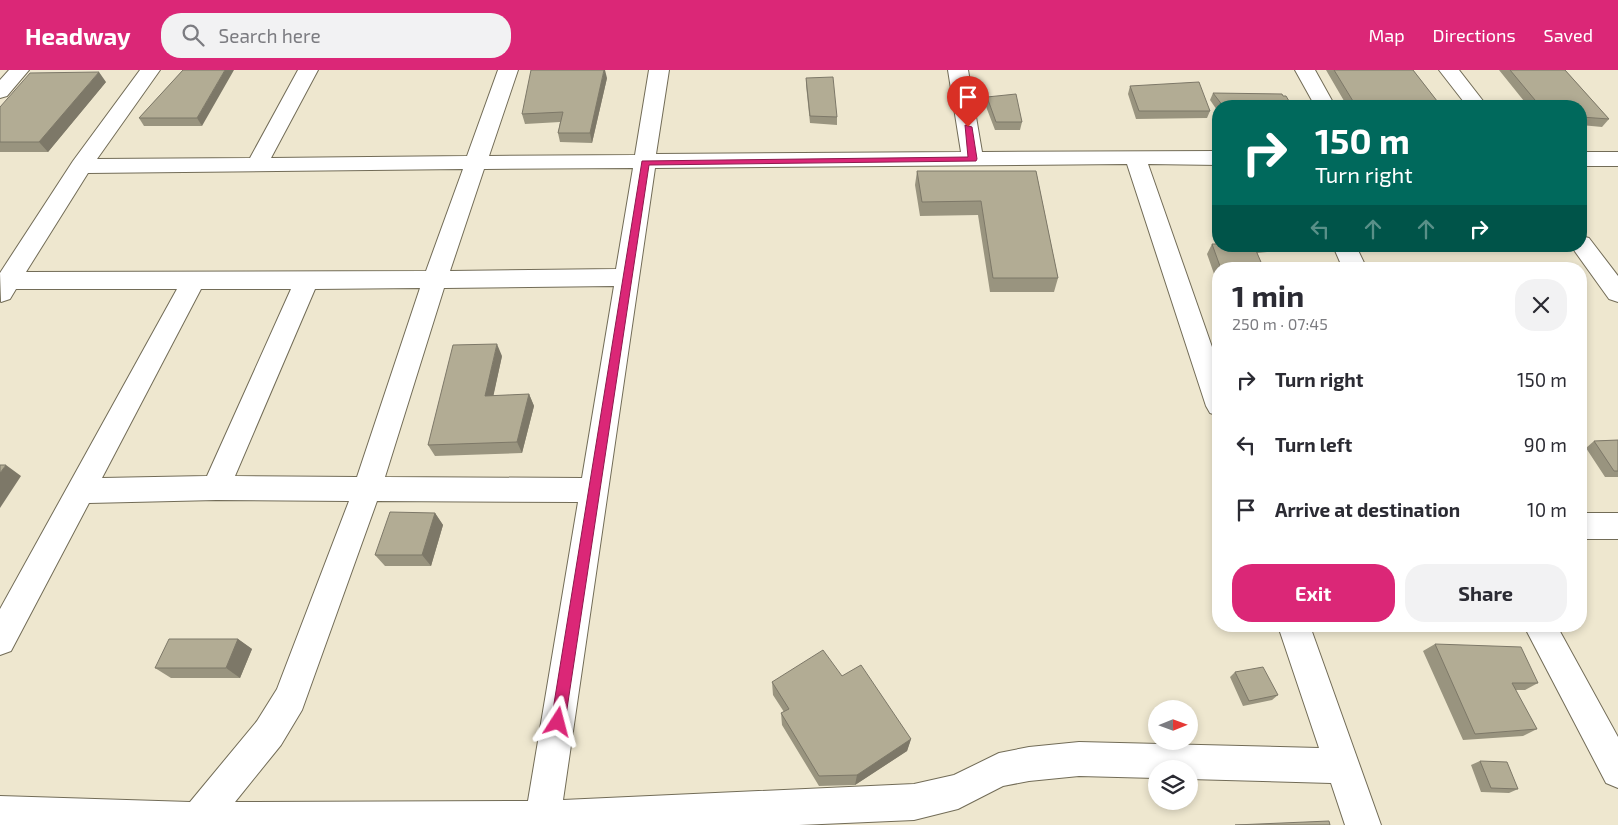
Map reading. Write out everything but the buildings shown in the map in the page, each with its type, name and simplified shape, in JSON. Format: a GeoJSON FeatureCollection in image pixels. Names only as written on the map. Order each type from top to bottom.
{"type":"FeatureCollection","features":[{"type":"Feature","properties":{"kind":"street"},"geometry":{"type":"LineString","coordinates":[[0,92],[19,70]]}},
{"type":"Feature","properties":{"kind":"street"},"geometry":{"type":"LineString","coordinates":[[3,285],[81,166],[150,70]]}},
{"type":"Feature","properties":{"kind":"street"},"geometry":{"type":"LineString","coordinates":[[257,164],[308,70]]}},
{"type":"Feature","properties":{"kind":"street"},"geometry":{"type":"LineString","coordinates":[[196,822],[269,733],[290,699],[367,490],[435,279],[508,70]]}},
{"type":"Feature","properties":{"kind":"street"},"geometry":{"type":"LineString","coordinates":[[542,822],[659,70]]}},
{"type":"Feature","properties":{"kind":"street"},"geometry":{"type":"LineString","coordinates":[[958,70],[973,159]]}},
{"type":"Feature","properties":{"kind":"street"},"geometry":{"type":"LineString","coordinates":[[1305,70],[1322,100]]}},
{"type":"Feature","properties":{"kind":"street"},"geometry":{"type":"LineString","coordinates":[[1449,70],[1472,100]]}},
{"type":"Feature","properties":{"kind":"street"},"geometry":{"type":"LineString","coordinates":[[1135,157],[1212,385]]}},
{"type":"Feature","properties":{"kind":"street"},"geometry":{"type":"LineString","coordinates":[[81,166],[167,167],[257,164],[1212,158]]}},
{"type":"Feature","properties":{"kind":"street"},"geometry":{"type":"LineString","coordinates":[[1587,159],[1618,159]]}},
{"type":"Feature","properties":{"kind":"street"},"geometry":{"type":"LineString","coordinates":[[1587,252],[1618,293]]}},
{"type":"Feature","properties":{"kind":"street"},"geometry":{"type":"LineString","coordinates":[[3,285],[194,280],[307,281],[628,277]]}},
{"type":"Feature","properties":{"kind":"street"},"geometry":{"type":"LineString","coordinates":[[0,640],[194,280]]}},
{"type":"Feature","properties":{"kind":"street"},"geometry":{"type":"LineString","coordinates":[[216,488],[307,281]]}},
{"type":"Feature","properties":{"kind":"street"},"geometry":{"type":"LineString","coordinates":[[80,491],[216,488],[594,490]]}},
{"type":"Feature","properties":{"kind":"street"},"geometry":{"type":"LineString","coordinates":[[1587,526],[1618,526]]}},
{"type":"Feature","properties":{"kind":"street"},"geometry":{"type":"LineString","coordinates":[[1296,632],[1363,825]]}},
{"type":"Feature","properties":{"kind":"street"},"geometry":{"type":"LineString","coordinates":[[1543,632],[1618,771]]}},
{"type":"Feature","properties":{"kind":"street"},"geometry":{"type":"LineString","coordinates":[[0,814],[196,822],[542,822],[809,816],[914,802],[958,790],[999,770],[1029,764],[1080,759],[1343,766]]}},
{"type":"Feature","properties":{"kind":"route"},"geometry":{"type":"LineString","coordinates":[[558,722],[645,162],[973,159],[968,127]]}}]}
